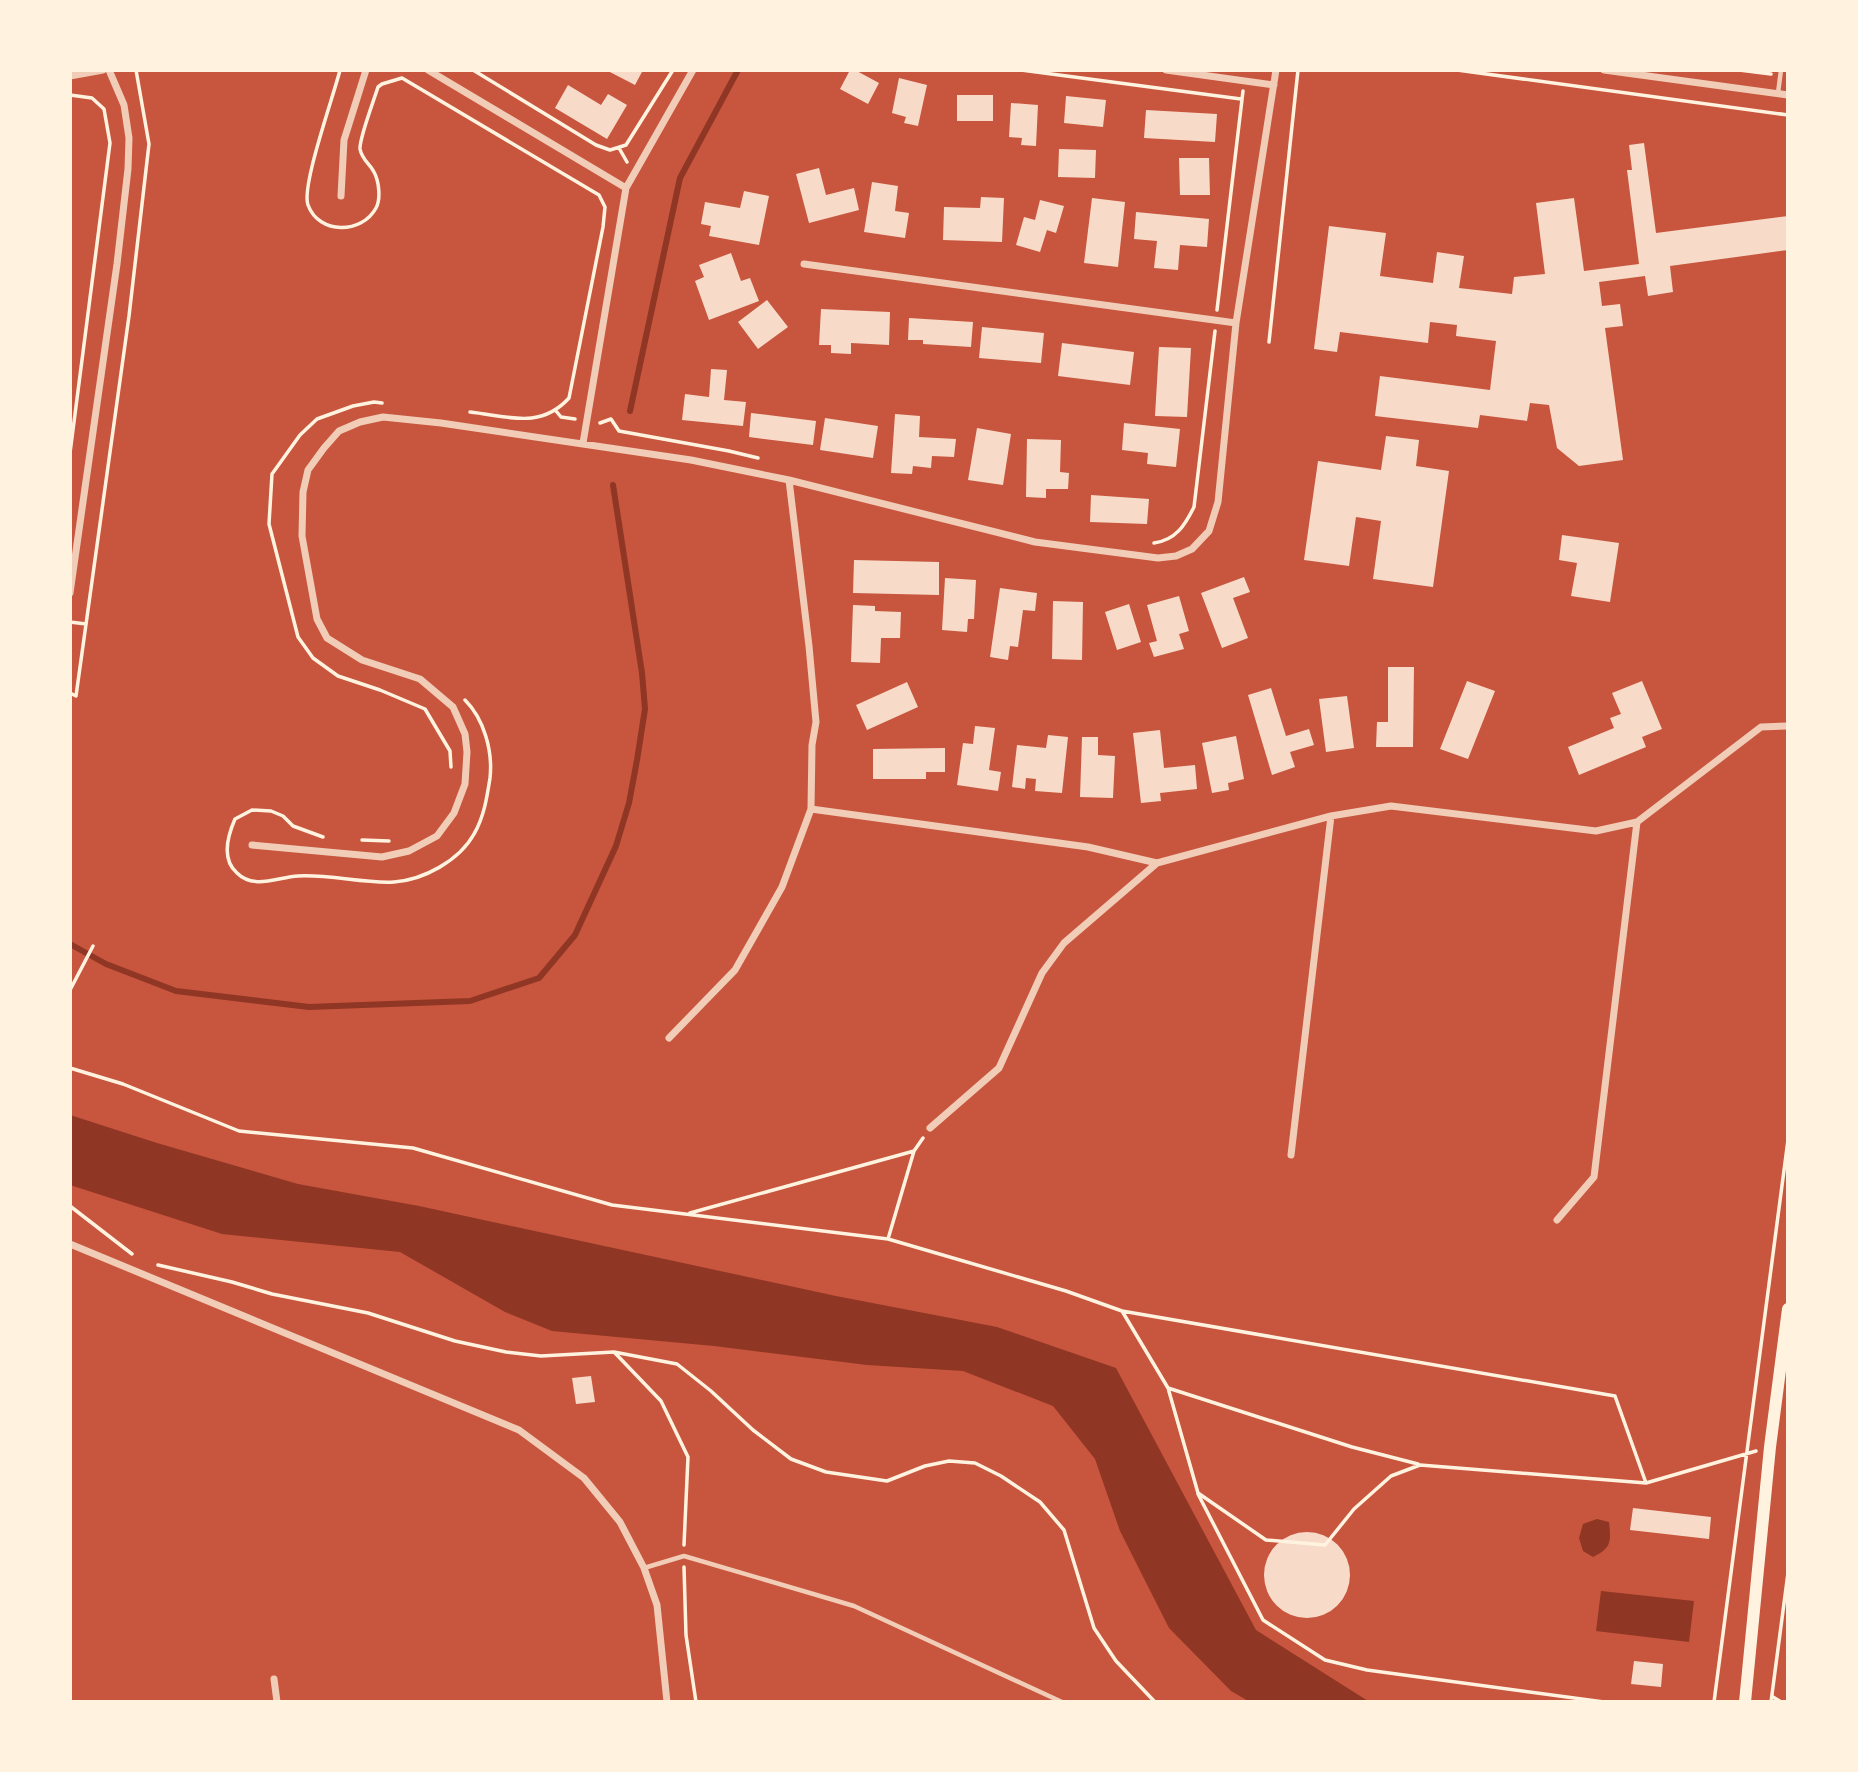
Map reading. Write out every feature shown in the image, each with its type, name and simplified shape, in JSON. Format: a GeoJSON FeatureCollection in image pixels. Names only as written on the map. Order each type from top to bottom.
{"type":"FeatureCollection","features":[{"type":"Feature","properties":{"kind":"main road"},"geometry":{"type":"LineString","coordinates":[[1745,1702],[1769,1447],[1788,1309]]}},
{"type":"Feature","properties":{"kind":"street"},"geometry":{"type":"LineString","coordinates":[[70,76],[103,70]]}},
{"type":"Feature","properties":{"kind":"street"},"geometry":{"type":"LineString","coordinates":[[70,593],[128,169],[129,138],[124,105],[109,70]]}},
{"type":"Feature","properties":{"kind":"street"},"geometry":{"type":"LineString","coordinates":[[341,197],[344,139],[366,70]]}},
{"type":"Feature","properties":{"kind":"street"},"geometry":{"type":"LineString","coordinates":[[428,70],[626,188]]}},
{"type":"Feature","properties":{"kind":"street"},"geometry":{"type":"LineString","coordinates":[[583,443],[626,188],[693,70]]}},
{"type":"Feature","properties":{"kind":"street"},"geometry":{"type":"LineString","coordinates":[[1166,70],[1274,85]]}},
{"type":"Feature","properties":{"kind":"street"},"geometry":{"type":"LineString","coordinates":[[252,845],[382,857],[409,851],[437,836],[454,813],[465,785],[465,734],[453,707],[420,679],[362,660],[327,638],[317,619],[302,536],[303,492],[308,470],[324,448],[339,431],[360,422],[383,417],[691,460],[789,480],[1035,542],[1158,558],[1176,556],[1192,549],[1209,531],[1218,502],[1236,323],[1276,70]]}},
{"type":"Feature","properties":{"kind":"street"},"geometry":{"type":"LineString","coordinates":[[1604,70],[1788,95]]}},
{"type":"Feature","properties":{"kind":"street"},"geometry":{"type":"LineString","coordinates":[[804,264],[1236,323]]}},
{"type":"Feature","properties":{"kind":"street"},"geometry":{"type":"LineString","coordinates":[[669,1038],[736,970],[782,887],[811,809],[812,745],[816,722],[789,480]]}},
{"type":"Feature","properties":{"kind":"street"},"geometry":{"type":"LineString","coordinates":[[930,1128],[999,1068],[1042,973],[1064,943],[1157,863],[1331,816],[1391,806],[1596,831],[1637,821],[1761,727],[1788,726]]}},
{"type":"Feature","properties":{"kind":"street"},"geometry":{"type":"LineString","coordinates":[[811,809],[1088,847],[1157,863]]}},
{"type":"Feature","properties":{"kind":"street"},"geometry":{"type":"LineString","coordinates":[[1291,1155],[1331,816]]}},
{"type":"Feature","properties":{"kind":"street"},"geometry":{"type":"LineString","coordinates":[[1557,1220],[1594,1177],[1637,821]]}},
{"type":"Feature","properties":{"kind":"street"},"geometry":{"type":"LineString","coordinates":[[70,1244],[519,1430],[584,1478],[620,1522],[644,1568],[657,1605],[667,1702]]}},
{"type":"Feature","properties":{"kind":"street"},"geometry":{"type":"LineString","coordinates":[[274,1679],[277,1702]]}},
{"type":"Feature","properties":{"kind":"lane"},"geometry":{"type":"LineString","coordinates":[[1778,94],[1781,73]]}},
{"type":"Feature","properties":{"kind":"lane"},"geometry":{"type":"LineString","coordinates":[[644,1568],[684,1556],[854,1605],[1062,1702]]}},
{"type":"Feature","properties":{"kind":"path"},"geometry":{"type":"LineString","coordinates":[[70,693],[76,696],[129,316],[149,144],[136,70]]}},
{"type":"Feature","properties":{"kind":"path"},"geometry":{"type":"LineString","coordinates":[[341,70],[307,181],[307,204],[316,217],[327,225],[343,229],[358,226],[369,218],[378,206],[379,188],[374,172],[365,162],[360,148],[378,88],[382,84],[402,78],[599,195],[605,207],[569,398],[556,411],[539,419],[517,419],[470,412]]}},
{"type":"Feature","properties":{"kind":"path"},"geometry":{"type":"LineString","coordinates":[[473,70],[596,145],[610,150],[626,145],[673,70]]}},
{"type":"Feature","properties":{"kind":"path"},"geometry":{"type":"LineString","coordinates":[[1021,70],[1242,99]]}},
{"type":"Feature","properties":{"kind":"path"},"geometry":{"type":"LineString","coordinates":[[1269,342],[1298,70]]}},
{"type":"Feature","properties":{"kind":"path"},"geometry":{"type":"LineString","coordinates":[[1457,70],[1788,115]]}},
{"type":"Feature","properties":{"kind":"path"},"geometry":{"type":"LineString","coordinates":[[1739,70],[1781,73]]}},
{"type":"Feature","properties":{"kind":"path"},"geometry":{"type":"LineString","coordinates":[[1148,544],[1167,541],[1182,528],[1194,507],[1244,81]]}},
{"type":"Feature","properties":{"kind":"path"},"geometry":{"type":"LineString","coordinates":[[70,95],[92,98],[104,108],[110,143],[70,453]]}},
{"type":"Feature","properties":{"kind":"path"},"geometry":{"type":"LineString","coordinates":[[388,403],[374,402],[353,406],[317,419],[300,435],[272,474],[269,524],[298,637],[313,658],[338,676],[425,709],[450,751],[452,770]]}},
{"type":"Feature","properties":{"kind":"path"},"geometry":{"type":"LineString","coordinates":[[556,411],[561,417],[599,423],[611,419],[619,431],[729,451],[766,461]]}},
{"type":"Feature","properties":{"kind":"path"},"geometry":{"type":"LineString","coordinates":[[70,622],[86,624]]}},
{"type":"Feature","properties":{"kind":"path"},"geometry":{"type":"LineString","coordinates":[[329,839],[293,826],[283,816],[271,811],[252,810],[235,819],[227,836],[228,857],[235,873],[248,880],[262,882],[297,876],[394,882],[428,874],[463,848],[474,835],[487,802],[491,772],[481,719],[462,698]]}},
{"type":"Feature","properties":{"kind":"path"},"geometry":{"type":"LineString","coordinates":[[351,840],[392,841]]}},
{"type":"Feature","properties":{"kind":"path"},"geometry":{"type":"LineString","coordinates":[[70,990],[93,946]]}},
{"type":"Feature","properties":{"kind":"path"},"geometry":{"type":"LineString","coordinates":[[70,1068],[123,1084],[239,1131],[413,1148],[612,1205],[888,1239],[1066,1291],[1122,1311],[1615,1396],[1646,1483]]}},
{"type":"Feature","properties":{"kind":"path"},"geometry":{"type":"LineString","coordinates":[[888,1239],[914,1151],[930,1128]]}},
{"type":"Feature","properties":{"kind":"path"},"geometry":{"type":"LineString","coordinates":[[1714,1702],[1788,1140]]}},
{"type":"Feature","properties":{"kind":"path"},"geometry":{"type":"LineString","coordinates":[[687,1214],[914,1151]]}},
{"type":"Feature","properties":{"kind":"path"},"geometry":{"type":"LineString","coordinates":[[70,1206],[136,1258]]}},
{"type":"Feature","properties":{"kind":"path"},"geometry":{"type":"LineString","coordinates":[[147,1261],[272,1294],[368,1313],[455,1341],[506,1352],[541,1356],[614,1352],[677,1364],[752,1430],[791,1459],[827,1472],[887,1481],[925,1466],[949,1461],[975,1463],[1040,1502],[1064,1530],[1094,1628],[1116,1661],[1155,1702]]}},
{"type":"Feature","properties":{"kind":"path"},"geometry":{"type":"LineString","coordinates":[[1122,1311],[1168,1388],[1198,1493],[1262,1620],[1325,1660],[1367,1670],[1604,1702]]}},
{"type":"Feature","properties":{"kind":"path"},"geometry":{"type":"LineString","coordinates":[[614,1352],[661,1401],[688,1457],[684,1556],[686,1635],[696,1702]]}},
{"type":"Feature","properties":{"kind":"path"},"geometry":{"type":"LineString","coordinates":[[1168,1388],[1353,1447],[1420,1465],[1646,1483],[1769,1447]]}},
{"type":"Feature","properties":{"kind":"path"},"geometry":{"type":"LineString","coordinates":[[1198,1493],[1266,1540],[1325,1545],[1354,1509],[1391,1476],[1420,1465]]}},
{"type":"Feature","properties":{"kind":"path"},"geometry":{"type":"LineString","coordinates":[[1781,1702],[1772,1699],[1788,1573]]}},
{"type":"Feature","properties":{"kind":"shaded area"},"geometry":{"type":"Polygon","coordinates":[[[70,1115],[298,1184],[419,1206],[836,1296],[997,1327],[1116,1368],[1256,1630],[1368,1701],[1374,1702],[1250,1702],[1231,1691],[1169,1628],[1120,1531],[1095,1459],[1053,1406],[963,1371],[867,1365],[714,1346],[552,1331],[505,1312],[400,1252],[222,1234],[70,1185],[70,1115]]]}},
{"type":"Feature","properties":{"kind":"shaded area"},"geometry":{"type":"Polygon","coordinates":[[[1597,1519],[1609,1522],[1610,1539],[1607,1547],[1593,1557],[1583,1551],[1579,1538],[1583,1524],[1597,1519]]]}},
{"type":"Feature","properties":{"kind":"shaded area"},"geometry":{"type":"Polygon","coordinates":[[[1601,1591],[1694,1601],[1689,1642],[1596,1631],[1601,1591]]]}},
{"type":"Feature","properties":{"kind":"building"},"geometry":{"type":"Polygon","coordinates":[[[606,70],[643,70],[635,85],[606,70]]]}},
{"type":"Feature","properties":{"kind":"building"},"geometry":{"type":"Polygon","coordinates":[[[850,70],[879,83],[868,104],[840,89],[850,70]]]}},
{"type":"Feature","properties":{"kind":"building"},"geometry":{"type":"Polygon","coordinates":[[[899,78],[927,85],[918,126],[904,123],[906,117],[892,113],[899,78]]]}},
{"type":"Feature","properties":{"kind":"building"},"geometry":{"type":"Polygon","coordinates":[[[568,85],[601,105],[608,94],[627,105],[607,139],[555,108],[568,85]]]}},
{"type":"Feature","properties":{"kind":"building"},"geometry":{"type":"Polygon","coordinates":[[[957,95],[993,95],[993,121],[957,121],[957,95]]]}},
{"type":"Feature","properties":{"kind":"building"},"geometry":{"type":"Polygon","coordinates":[[[1066,96],[1106,100],[1103,127],[1064,123],[1066,96]]]}},
{"type":"Feature","properties":{"kind":"building"},"geometry":{"type":"Polygon","coordinates":[[[1011,103],[1038,105],[1036,146],[1021,145],[1022,138],[1009,137],[1011,103]]]}},
{"type":"Feature","properties":{"kind":"building"},"geometry":{"type":"Polygon","coordinates":[[[1146,110],[1217,114],[1215,142],[1144,138],[1146,110]]]}},
{"type":"Feature","properties":{"kind":"building"},"geometry":{"type":"Polygon","coordinates":[[[1644,143],[1656,233],[1788,216],[1788,250],[1670,266],[1673,292],[1648,296],[1645,276],[1599,282],[1602,306],[1620,304],[1623,326],[1605,328],[1623,460],[1579,466],[1557,448],[1549,405],[1530,403],[1527,421],[1480,415],[1478,428],[1375,416],[1380,376],[1490,390],[1496,341],[1456,336],[1457,325],[1430,322],[1428,343],[1340,332],[1337,352],[1314,349],[1329,226],[1386,233],[1380,276],[1433,283],[1437,252],[1464,256],[1459,288],[1512,294],[1514,277],[1545,274],[1536,203],[1574,198],[1584,271],[1639,264],[1627,170],[1632,170],[1629,145],[1644,143]]]}},
{"type":"Feature","properties":{"kind":"building"},"geometry":{"type":"Polygon","coordinates":[[[1059,149],[1096,150],[1095,178],[1058,177],[1059,149]]]}},
{"type":"Feature","properties":{"kind":"building"},"geometry":{"type":"Polygon","coordinates":[[[1179,158],[1209,158],[1210,195],[1180,195],[1179,158]]]}},
{"type":"Feature","properties":{"kind":"building"},"geometry":{"type":"Polygon","coordinates":[[[819,168],[826,195],[854,188],[859,210],[809,223],[796,174],[819,168]]]}},
{"type":"Feature","properties":{"kind":"building"},"geometry":{"type":"Polygon","coordinates":[[[872,182],[898,186],[895,211],[909,213],[905,238],[864,232],[872,182]]]}},
{"type":"Feature","properties":{"kind":"building"},"geometry":{"type":"Polygon","coordinates":[[[744,191],[769,196],[759,245],[709,236],[711,226],[701,224],[705,202],[740,208],[744,191]]]}},
{"type":"Feature","properties":{"kind":"building"},"geometry":{"type":"Polygon","coordinates":[[[981,197],[1004,198],[1002,242],[943,240],[944,207],[980,208],[981,197]]]}},
{"type":"Feature","properties":{"kind":"building"},"geometry":{"type":"Polygon","coordinates":[[[1092,198],[1125,202],[1118,267],[1084,263],[1092,198]]]}},
{"type":"Feature","properties":{"kind":"building"},"geometry":{"type":"Polygon","coordinates":[[[1040,200],[1064,206],[1056,233],[1047,230],[1040,252],[1016,245],[1024,217],[1035,220],[1040,200]]]}},
{"type":"Feature","properties":{"kind":"building"},"geometry":{"type":"Polygon","coordinates":[[[1136,212],[1209,219],[1207,247],[1180,245],[1178,270],[1154,268],[1157,241],[1134,239],[1136,212]]]}},
{"type":"Feature","properties":{"kind":"building"},"geometry":{"type":"Polygon","coordinates":[[[731,253],[741,281],[750,278],[759,301],[709,320],[695,281],[704,277],[699,265],[731,253]]]}},
{"type":"Feature","properties":{"kind":"building"},"geometry":{"type":"Polygon","coordinates":[[[767,300],[788,327],[758,349],[738,322],[767,300]]]}},
{"type":"Feature","properties":{"kind":"building"},"geometry":{"type":"Polygon","coordinates":[[[821,309],[890,312],[889,345],[851,343],[851,354],[831,353],[831,345],[819,345],[821,309]]]}},
{"type":"Feature","properties":{"kind":"building"},"geometry":{"type":"Polygon","coordinates":[[[909,318],[973,322],[971,347],[923,344],[923,340],[908,340],[909,318]]]}},
{"type":"Feature","properties":{"kind":"building"},"geometry":{"type":"Polygon","coordinates":[[[982,327],[1044,333],[1041,363],[979,358],[982,327]]]}},
{"type":"Feature","properties":{"kind":"building"},"geometry":{"type":"Polygon","coordinates":[[[1062,343],[1134,352],[1130,385],[1058,376],[1062,343]]]}},
{"type":"Feature","properties":{"kind":"building"},"geometry":{"type":"Polygon","coordinates":[[[1159,347],[1191,348],[1187,417],[1155,416],[1159,347]]]}},
{"type":"Feature","properties":{"kind":"building"},"geometry":{"type":"Polygon","coordinates":[[[711,369],[727,370],[724,400],[746,402],[743,426],[682,420],[685,394],[709,397],[711,369]]]}},
{"type":"Feature","properties":{"kind":"building"},"geometry":{"type":"Polygon","coordinates":[[[751,413],[816,421],[813,445],[749,437],[751,413]]]}},
{"type":"Feature","properties":{"kind":"building"},"geometry":{"type":"Polygon","coordinates":[[[895,414],[920,416],[919,437],[956,439],[954,457],[932,456],[931,468],[913,466],[912,474],[891,473],[895,414]]]}},
{"type":"Feature","properties":{"kind":"building"},"geometry":{"type":"Polygon","coordinates":[[[825,418],[878,426],[873,458],[820,450],[825,418]]]}},
{"type":"Feature","properties":{"kind":"building"},"geometry":{"type":"Polygon","coordinates":[[[1124,423],[1180,429],[1176,467],[1147,464],[1148,453],[1122,450],[1124,423]]]}},
{"type":"Feature","properties":{"kind":"building"},"geometry":{"type":"Polygon","coordinates":[[[977,428],[1011,434],[1003,485],[968,480],[977,428]]]}},
{"type":"Feature","properties":{"kind":"building"},"geometry":{"type":"Polygon","coordinates":[[[1386,436],[1419,440],[1416,466],[1449,471],[1433,587],[1373,579],[1381,521],[1356,517],[1349,566],[1304,560],[1318,461],[1381,470],[1386,436]]]}},
{"type":"Feature","properties":{"kind":"building"},"geometry":{"type":"Polygon","coordinates":[[[1027,439],[1061,440],[1060,472],[1069,473],[1068,489],[1046,489],[1046,498],[1026,497],[1027,439]]]}},
{"type":"Feature","properties":{"kind":"building"},"geometry":{"type":"Polygon","coordinates":[[[1091,495],[1149,499],[1147,524],[1090,522],[1091,495]]]}},
{"type":"Feature","properties":{"kind":"building"},"geometry":{"type":"Polygon","coordinates":[[[1562,535],[1619,543],[1610,602],[1571,596],[1577,563],[1559,560],[1562,535]]]}},
{"type":"Feature","properties":{"kind":"building"},"geometry":{"type":"Polygon","coordinates":[[[854,560],[939,562],[939,595],[853,593],[854,560]]]}},
{"type":"Feature","properties":{"kind":"building"},"geometry":{"type":"Polygon","coordinates":[[[1244,577],[1250,592],[1233,598],[1248,638],[1222,648],[1201,593],[1244,577]]]}},
{"type":"Feature","properties":{"kind":"building"},"geometry":{"type":"Polygon","coordinates":[[[945,578],[976,580],[974,619],[968,619],[967,632],[942,630],[945,578]]]}},
{"type":"Feature","properties":{"kind":"building"},"geometry":{"type":"Polygon","coordinates":[[[1000,588],[1037,593],[1035,611],[1023,610],[1018,647],[1010,646],[1008,660],[990,657],[1000,588]]]}},
{"type":"Feature","properties":{"kind":"building"},"geometry":{"type":"Polygon","coordinates":[[[1179,596],[1189,631],[1179,634],[1184,649],[1154,657],[1149,643],[1157,641],[1147,605],[1179,596]]]}},
{"type":"Feature","properties":{"kind":"building"},"geometry":{"type":"Polygon","coordinates":[[[1053,601],[1083,602],[1082,660],[1052,659],[1053,601]]]}},
{"type":"Feature","properties":{"kind":"building"},"geometry":{"type":"Polygon","coordinates":[[[1129,604],[1141,642],[1117,650],[1105,612],[1129,604]]]}},
{"type":"Feature","properties":{"kind":"building"},"geometry":{"type":"Polygon","coordinates":[[[853,605],[875,606],[875,611],[901,612],[900,638],[881,638],[880,663],[851,662],[853,605]]]}},
{"type":"Feature","properties":{"kind":"building"},"geometry":{"type":"Polygon","coordinates":[[[1388,667],[1414,667],[1413,747],[1376,747],[1377,722],[1388,722],[1388,667]]]}},
{"type":"Feature","properties":{"kind":"building"},"geometry":{"type":"Polygon","coordinates":[[[1467,681],[1495,691],[1468,759],[1440,749],[1467,681]]]}},
{"type":"Feature","properties":{"kind":"building"},"geometry":{"type":"Polygon","coordinates":[[[1642,681],[1662,729],[1642,737],[1646,747],[1579,775],[1568,747],[1614,728],[1610,718],[1621,714],[1612,693],[1642,681]]]}},
{"type":"Feature","properties":{"kind":"building"},"geometry":{"type":"Polygon","coordinates":[[[907,682],[918,707],[867,730],[856,705],[907,682]]]}},
{"type":"Feature","properties":{"kind":"building"},"geometry":{"type":"Polygon","coordinates":[[[1271,688],[1286,736],[1309,729],[1314,745],[1290,752],[1295,767],[1272,775],[1248,695],[1271,688]]]}},
{"type":"Feature","properties":{"kind":"building"},"geometry":{"type":"Polygon","coordinates":[[[1347,696],[1354,748],[1326,752],[1319,699],[1347,696]]]}},
{"type":"Feature","properties":{"kind":"building"},"geometry":{"type":"Polygon","coordinates":[[[975,726],[995,728],[989,770],[1001,772],[998,791],[957,785],[963,743],[973,744],[975,726]]]}},
{"type":"Feature","properties":{"kind":"building"},"geometry":{"type":"Polygon","coordinates":[[[1160,730],[1164,768],[1195,765],[1197,789],[1160,793],[1161,801],[1141,803],[1133,733],[1160,730]]]}},
{"type":"Feature","properties":{"kind":"building"},"geometry":{"type":"Polygon","coordinates":[[[1048,735],[1068,737],[1062,793],[1035,791],[1036,779],[1026,778],[1025,789],[1012,787],[1017,745],[1046,748],[1048,735]]]}},
{"type":"Feature","properties":{"kind":"building"},"geometry":{"type":"Polygon","coordinates":[[[1236,736],[1244,779],[1228,783],[1229,790],[1212,793],[1202,743],[1236,736]]]}},
{"type":"Feature","properties":{"kind":"building"},"geometry":{"type":"Polygon","coordinates":[[[1082,737],[1098,737],[1098,755],[1115,756],[1113,798],[1080,797],[1082,737]]]}},
{"type":"Feature","properties":{"kind":"building"},"geometry":{"type":"Polygon","coordinates":[[[945,748],[945,772],[926,772],[926,779],[873,779],[873,749],[945,748]]]}},
{"type":"Feature","properties":{"kind":"building"},"geometry":{"type":"Polygon","coordinates":[[[591,1376],[595,1402],[576,1404],[572,1378],[591,1376]]]}},
{"type":"Feature","properties":{"kind":"building"},"geometry":{"type":"Polygon","coordinates":[[[1633,1508],[1711,1517],[1709,1539],[1630,1530],[1633,1508]]]}},
{"type":"Feature","properties":{"kind":"building"},"geometry":{"type":"Polygon","coordinates":[[[1307,1532],[1331,1539],[1343,1551],[1350,1575],[1343,1599],[1331,1611],[1307,1618],[1283,1611],[1271,1599],[1264,1575],[1271,1551],[1283,1539],[1307,1532]]]}},
{"type":"Feature","properties":{"kind":"building"},"geometry":{"type":"Polygon","coordinates":[[[1634,1661],[1663,1664],[1661,1687],[1631,1684],[1634,1661]]]}},
{"type":"Feature","properties":{"kind":"waterway"},"geometry":{"type":"LineString","coordinates":[[630,411],[680,178],[738,70]]}},
{"type":"Feature","properties":{"kind":"waterway"},"geometry":{"type":"LineString","coordinates":[[70,944],[106,964],[176,991],[309,1007],[470,1001],[539,978],[575,935],[616,846],[629,803],[645,709],[642,673],[613,485]]}}]}
